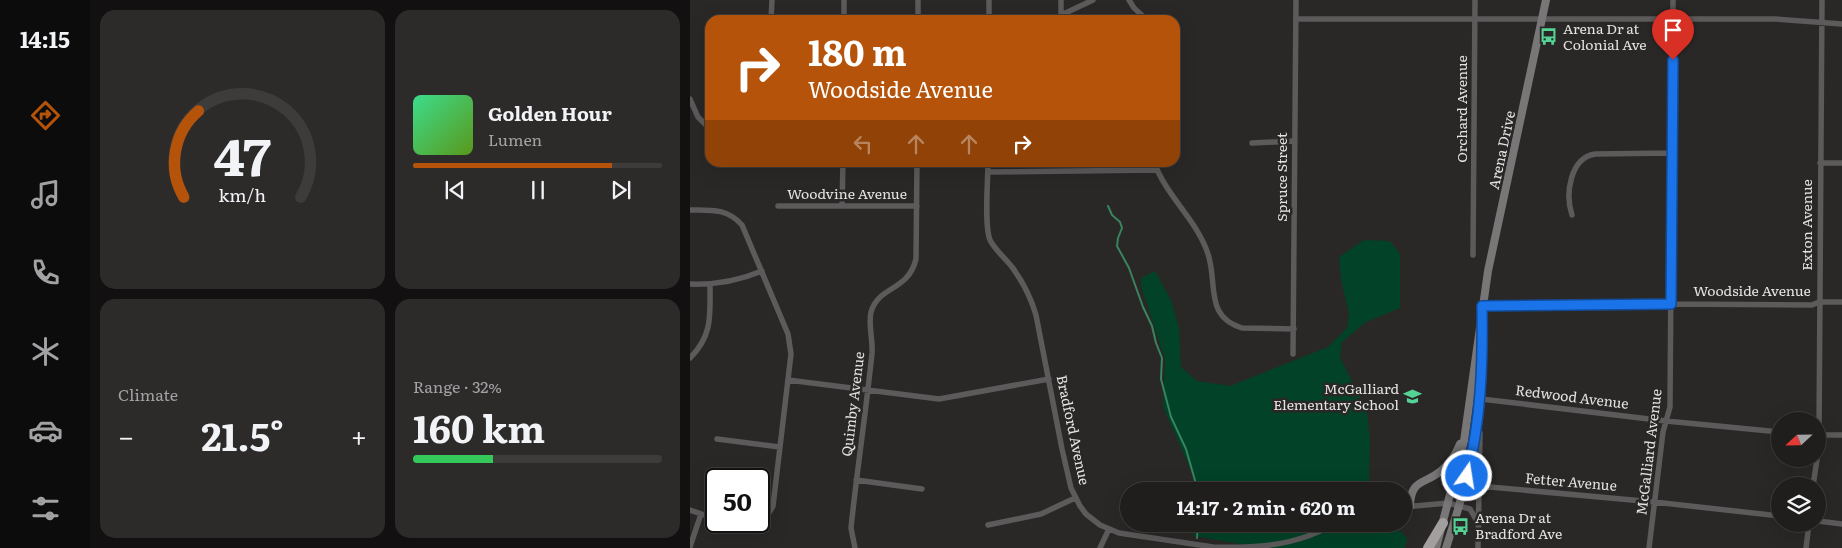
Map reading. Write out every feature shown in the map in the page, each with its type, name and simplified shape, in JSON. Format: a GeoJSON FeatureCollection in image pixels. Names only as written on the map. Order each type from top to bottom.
{"type":"FeatureCollection","features":[{"type":"Feature","properties":{"kind":"highway"},"geometry":{"type":"LineString","coordinates":[[1428,548],[1443,523]]}},
{"type":"Feature","properties":{"kind":"main road","name":"Arena Drive"},"geometry":{"type":"LineString","coordinates":[[1436,548],[1466,428],[1488,271],[1546,0]]}},
{"type":"Feature","properties":{"kind":"main road","name":"Arena Drive"},"geometry":{"type":"LineString","coordinates":[[1446,548],[1460,506],[1480,411],[1483,350],[1482,306]]}},
{"type":"Feature","properties":{"kind":"main road"},"geometry":{"type":"LineString","coordinates":[[1412,492],[1417,485],[1434,476],[1449,464],[1459,447],[1466,428]]}},
{"type":"Feature","properties":{"kind":"street"},"geometry":{"type":"LineString","coordinates":[[771,15],[772,0]]}},
{"type":"Feature","properties":{"kind":"street"},"geometry":{"type":"LineString","coordinates":[[844,0],[844,15]]}},
{"type":"Feature","properties":{"kind":"street"},"geometry":{"type":"LineString","coordinates":[[918,0],[918,15]]}},
{"type":"Feature","properties":{"kind":"street"},"geometry":{"type":"LineString","coordinates":[[989,0],[989,15]]}},
{"type":"Feature","properties":{"kind":"street"},"geometry":{"type":"LineString","coordinates":[[1061,0],[1061,15]]}},
{"type":"Feature","properties":{"kind":"street"},"geometry":{"type":"LineString","coordinates":[[1063,15],[1093,0]]}},
{"type":"Feature","properties":{"kind":"street"},"geometry":{"type":"LineString","coordinates":[[1129,0],[1142,15]]}},
{"type":"Feature","properties":{"kind":"street","name":"Spruce Street"},"geometry":{"type":"LineString","coordinates":[[1294,354],[1296,0]]}},
{"type":"Feature","properties":{"kind":"street","name":"Orchard Avenue"},"geometry":{"type":"LineString","coordinates":[[1473,255],[1476,219],[1475,0]]}},
{"type":"Feature","properties":{"kind":"street","name":"McGalliard Avenue"},"geometry":{"type":"LineString","coordinates":[[1649,548],[1663,432],[1670,407],[1673,0]]}},
{"type":"Feature","properties":{"kind":"street","name":"Exton Avenue"},"geometry":{"type":"LineString","coordinates":[[1818,412],[1822,0]]}},
{"type":"Feature","properties":{"kind":"street"},"geometry":{"type":"LineString","coordinates":[[1296,19],[1776,19],[1822,24],[1842,24]]}},
{"type":"Feature","properties":{"kind":"street"},"geometry":{"type":"LineString","coordinates":[[691,103],[698,117],[705,124]]}},
{"type":"Feature","properties":{"kind":"street"},"geometry":{"type":"LineString","coordinates":[[1252,143],[1294,140]]}},
{"type":"Feature","properties":{"kind":"street"},"geometry":{"type":"LineString","coordinates":[[1572,215],[1569,204],[1570,187],[1577,165],[1586,156],[1595,154],[1672,153]]}},
{"type":"Feature","properties":{"kind":"street"},"geometry":{"type":"LineString","coordinates":[[1820,162],[1842,163]]}},
{"type":"Feature","properties":{"kind":"street"},"geometry":{"type":"LineString","coordinates":[[842,167],[842,206]]}},
{"type":"Feature","properties":{"kind":"street","name":"Quimby Avenue"},"geometry":{"type":"LineString","coordinates":[[855,548],[851,528],[872,352],[871,313],[876,300],[906,280],[915,266],[917,167]]}},
{"type":"Feature","properties":{"kind":"street","name":"Bradford Avenue"},"geometry":{"type":"LineString","coordinates":[[988,167],[989,238],[1019,278],[1032,303],[1036,315],[1062,449],[1075,498],[1086,514],[1109,530],[1213,547],[1245,548],[1288,542],[1318,532]]}},
{"type":"Feature","properties":{"kind":"street"},"geometry":{"type":"LineString","coordinates":[[1156,167],[1204,243],[1211,266],[1215,304],[1222,315],[1234,325],[1242,328],[1294,329]]}},
{"type":"Feature","properties":{"kind":"street"},"geometry":{"type":"LineString","coordinates":[[988,172],[1157,170]]}},
{"type":"Feature","properties":{"kind":"street","name":"Woodvine Avenue"},"geometry":{"type":"LineString","coordinates":[[778,206],[917,206]]}},
{"type":"Feature","properties":{"kind":"street"},"geometry":{"type":"LineString","coordinates":[[690,210],[716,210],[737,219],[745,231],[788,334],[791,354],[773,506],[770,511]]}},
{"type":"Feature","properties":{"kind":"street"},"geometry":{"type":"LineString","coordinates":[[690,284],[710,284],[737,280],[762,270]]}},
{"type":"Feature","properties":{"kind":"street"},"geometry":{"type":"LineString","coordinates":[[690,358],[698,350],[707,335],[710,318],[710,284]]}},
{"type":"Feature","properties":{"kind":"street","name":"Woodside Avenue"},"geometry":{"type":"LineString","coordinates":[[1482,306],[1812,305],[1819,302],[1842,302]]}},
{"type":"Feature","properties":{"kind":"street"},"geometry":{"type":"LineString","coordinates":[[788,380],[940,399],[1048,379]]}},
{"type":"Feature","properties":{"kind":"street","name":"Redwood Avenue"},"geometry":{"type":"LineString","coordinates":[[1481,399],[1771,431]]}},
{"type":"Feature","properties":{"kind":"street"},"geometry":{"type":"LineString","coordinates":[[1478,548],[1480,411]]}},
{"type":"Feature","properties":{"kind":"street"},"geometry":{"type":"LineString","coordinates":[[1826,435],[1842,436]]}},
{"type":"Feature","properties":{"kind":"street"},"geometry":{"type":"LineString","coordinates":[[717,439],[780,447]]}},
{"type":"Feature","properties":{"kind":"street"},"geometry":{"type":"LineString","coordinates":[[856,480],[922,489]]}},
{"type":"Feature","properties":{"kind":"street","name":"Fetter Avenue"},"geometry":{"type":"LineString","coordinates":[[1479,486],[1771,515]]}},
{"type":"Feature","properties":{"kind":"street"},"geometry":{"type":"LineString","coordinates":[[988,525],[1041,514],[1075,498]]}},
{"type":"Feature","properties":{"kind":"street"},"geometry":{"type":"LineString","coordinates":[[1412,507],[1448,503],[1470,509],[1478,523]]}},
{"type":"Feature","properties":{"kind":"street"},"geometry":{"type":"LineString","coordinates":[[690,510],[705,515]]}},
{"type":"Feature","properties":{"kind":"street"},"geometry":{"type":"LineString","coordinates":[[690,547],[701,514]]}},
{"type":"Feature","properties":{"kind":"street"},"geometry":{"type":"LineString","coordinates":[[1826,522],[1842,524]]}},
{"type":"Feature","properties":{"kind":"street"},"geometry":{"type":"LineString","coordinates":[[1100,548],[1109,530]]}},
{"type":"Feature","properties":{"kind":"street"},"geometry":{"type":"LineString","coordinates":[[1806,548],[1808,532]]}},
{"type":"Feature","properties":{"kind":"green space"},"geometry":{"type":"Polygon","coordinates":[[[1364,240],[1390,241],[1400,254],[1400,308],[1366,322],[1342,342],[1340,357],[1367,412],[1370,439],[1370,482],[1196,482],[1163,407],[1165,359],[1141,286],[1141,278],[1155,271],[1171,300],[1179,328],[1181,367],[1197,381],[1230,386],[1328,347],[1347,328],[1349,313],[1341,280],[1339,257],[1364,240]]]}},
{"type":"Feature","properties":{"kind":"green space"},"geometry":{"type":"Polygon","coordinates":[[[1192,532],[1401,532],[1407,538],[1405,548],[1264,548],[1194,536],[1192,532]]]}},
{"type":"Feature","properties":{"kind":"waterway"},"geometry":{"type":"LineString","coordinates":[[1108,206],[1112,215],[1120,222],[1122,228],[1117,246],[1129,268],[1152,326],[1162,358],[1161,379],[1171,417],[1186,449],[1195,482]]}},
{"type":"Feature","properties":{"kind":"waterway"},"geometry":{"type":"LineString","coordinates":[[1197,532],[1197,538]]}},
{"type":"Feature","properties":{"kind":"place","name":"Arena Dr at Colonial Ave"},"geometry":{"type":"Point","coordinates":[1549,37]}},
{"type":"Feature","properties":{"kind":"place","name":"McGalliard Elementary School"},"geometry":{"type":"Point","coordinates":[1413,397]}},
{"type":"Feature","properties":{"kind":"place","name":"Arena Dr at Bradford Ave"},"geometry":{"type":"Point","coordinates":[1461,526]}},
{"type":"Feature","properties":{"kind":"route"},"geometry":{"type":"LineString","coordinates":[[1467,476],[1476,436],[1481,399],[1482,306],[1671,304],[1673,60]]}}]}
